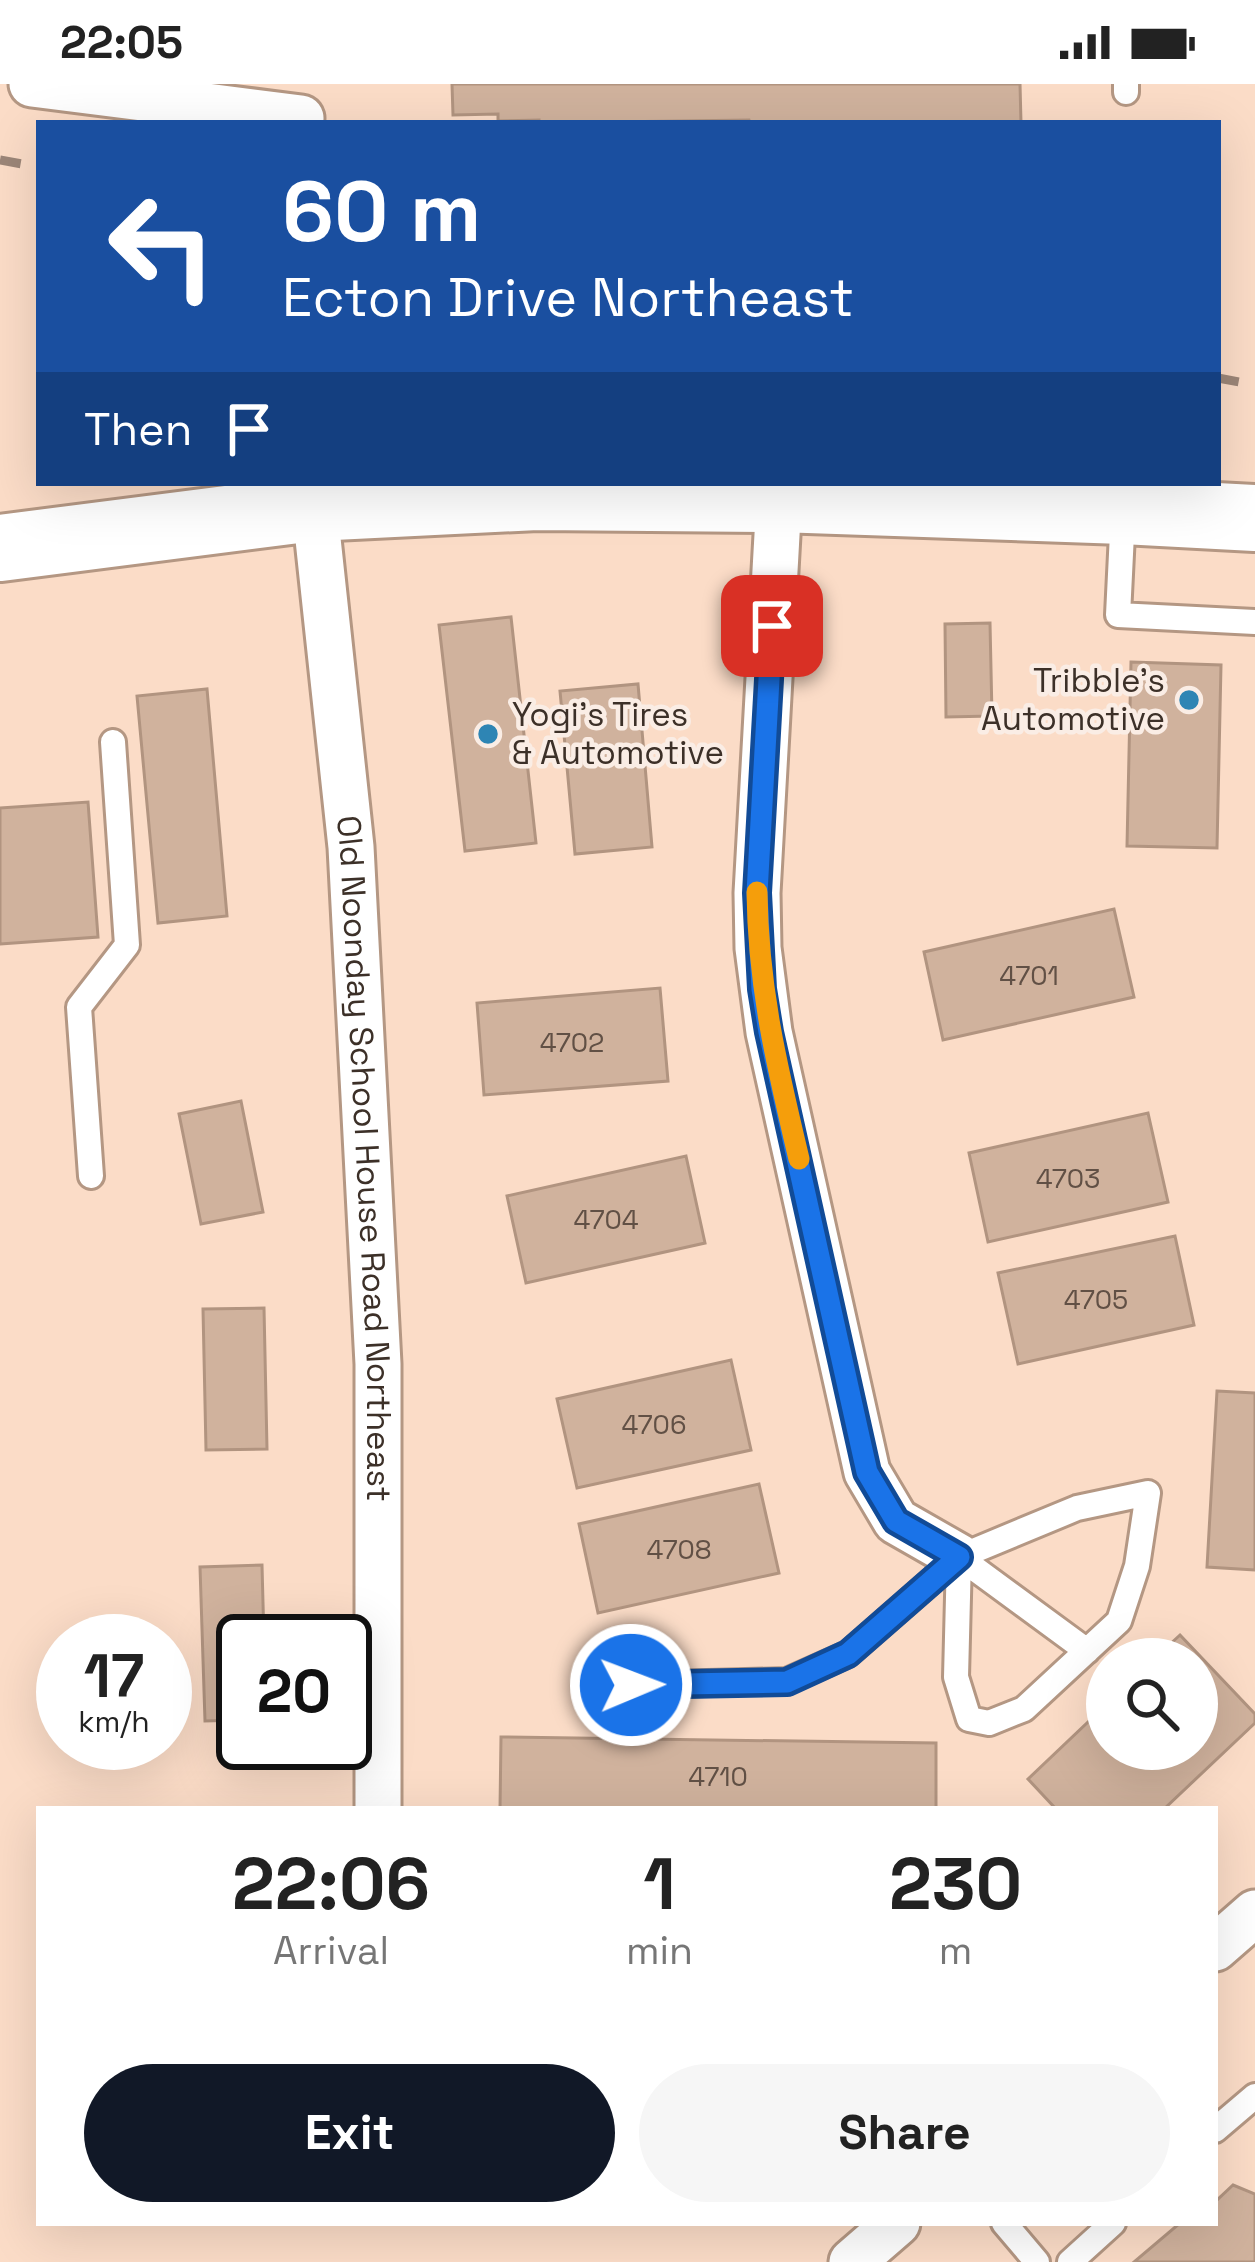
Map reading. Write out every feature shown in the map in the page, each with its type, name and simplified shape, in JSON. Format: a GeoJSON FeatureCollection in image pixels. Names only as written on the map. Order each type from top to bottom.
{"type":"FeatureCollection","features":[{"type":"Feature","properties":{"kind":"main road"},"geometry":{"type":"LineString","coordinates":[[0,548],[313,495],[779,499],[1255,518]]}},
{"type":"Feature","properties":{"kind":"street"},"geometry":{"type":"LineString","coordinates":[[32,84],[301,108]]}},
{"type":"Feature","properties":{"kind":"street","name":"Old Noonday School House Road Northeast"},"geometry":{"type":"LineString","coordinates":[[313,495],[350,847],[378,1364],[378,1806]]}},
{"type":"Feature","properties":{"kind":"street"},"geometry":{"type":"LineString","coordinates":[[779,499],[757,893],[758,948],[769,1032],[867,1472],[896,1521],[959,1557]]}},
{"type":"Feature","properties":{"kind":"street"},"geometry":{"type":"LineString","coordinates":[[1218,1945],[1255,1913]]}},
{"type":"Feature","properties":{"kind":"street"},"geometry":{"type":"LineString","coordinates":[[852,2262],[894,2226]]}},
{"type":"Feature","properties":{"kind":"lane"},"geometry":{"type":"LineString","coordinates":[[1123,511],[1118,615],[1255,622]]}},
{"type":"Feature","properties":{"kind":"lane"},"geometry":{"type":"LineString","coordinates":[[91,1176],[79,1007],[127,945],[113,742]]}},
{"type":"Feature","properties":{"kind":"lane"},"geometry":{"type":"LineString","coordinates":[[592,1686],[787,1682],[848,1654],[959,1557],[1077,1508],[1148,1493],[1137,1566],[1120,1621],[1101,1638]]}},
{"type":"Feature","properties":{"kind":"lane"},"geometry":{"type":"LineString","coordinates":[[959,1557],[956,1678],[969,1719],[989,1723],[1024,1709],[1086,1652]]}},
{"type":"Feature","properties":{"kind":"lane"},"geometry":{"type":"LineString","coordinates":[[959,1557],[1086,1650]]}},
{"type":"Feature","properties":{"kind":"lane"},"geometry":{"type":"LineString","coordinates":[[1218,2127],[1255,2096]]}},
{"type":"Feature","properties":{"kind":"lane"},"geometry":{"type":"LineString","coordinates":[[1007,2226],[1037,2262]]}},
{"type":"Feature","properties":{"kind":"lane"},"geometry":{"type":"LineString","coordinates":[[1070,2262],[1110,2226]]}},
{"type":"Feature","properties":{"kind":"building"},"geometry":{"type":"Polygon","coordinates":[[[452,84],[1020,84],[1021,120],[498,120],[498,114],[453,115],[452,84]]]}},
{"type":"Feature","properties":{"kind":"building","name":"Yogi's Tires & Automotive"},"geometry":{"type":"Polygon","coordinates":[[[511,617],[536,843],[465,851],[439,625],[511,617]]]}},
{"type":"Feature","properties":{"kind":"building"},"geometry":{"type":"Polygon","coordinates":[[[990,623],[992,716],[946,717],[945,624],[990,623]]]}},
{"type":"Feature","properties":{"kind":"building"},"geometry":{"type":"Polygon","coordinates":[[[1131,662],[1221,665],[1217,848],[1127,846],[1131,662]]]}},
{"type":"Feature","properties":{"kind":"building"},"geometry":{"type":"Polygon","coordinates":[[[638,684],[652,847],[575,854],[560,691],[638,684]]]}},
{"type":"Feature","properties":{"kind":"building"},"geometry":{"type":"Polygon","coordinates":[[[207,689],[227,916],[158,923],[137,696],[207,689]]]}},
{"type":"Feature","properties":{"kind":"building"},"geometry":{"type":"Polygon","coordinates":[[[88,802],[98,937],[0,944],[0,808],[88,802]]]}},
{"type":"Feature","properties":{"kind":"building"},"geometry":{"type":"Polygon","coordinates":[[[1114,909],[1134,997],[943,1040],[924,952],[1114,909]]]}},
{"type":"Feature","properties":{"kind":"building"},"geometry":{"type":"Polygon","coordinates":[[[660,988],[668,1081],[484,1095],[477,1003],[660,988]]]}},
{"type":"Feature","properties":{"kind":"building"},"geometry":{"type":"Polygon","coordinates":[[[241,1101],[263,1212],[201,1224],[179,1114],[241,1101]]]}},
{"type":"Feature","properties":{"kind":"building"},"geometry":{"type":"Polygon","coordinates":[[[1148,1113],[1168,1202],[988,1242],[969,1153],[1148,1113]]]}},
{"type":"Feature","properties":{"kind":"building"},"geometry":{"type":"Polygon","coordinates":[[[686,1156],[705,1243],[526,1283],[507,1196],[686,1156]]]}},
{"type":"Feature","properties":{"kind":"building"},"geometry":{"type":"Polygon","coordinates":[[[1175,1236],[1194,1325],[1018,1364],[998,1273],[1175,1236]]]}},
{"type":"Feature","properties":{"kind":"building"},"geometry":{"type":"Polygon","coordinates":[[[264,1308],[267,1449],[206,1450],[203,1309],[264,1308]]]}},
{"type":"Feature","properties":{"kind":"building"},"geometry":{"type":"Polygon","coordinates":[[[731,1360],[751,1450],[577,1488],[557,1399],[731,1360]]]}},
{"type":"Feature","properties":{"kind":"building"},"geometry":{"type":"Polygon","coordinates":[[[1217,1391],[1255,1393],[1255,1570],[1207,1567],[1217,1391]]]}},
{"type":"Feature","properties":{"kind":"building"},"geometry":{"type":"Polygon","coordinates":[[[759,1484],[779,1573],[598,1613],[579,1524],[759,1484]]]}},
{"type":"Feature","properties":{"kind":"building"},"geometry":{"type":"Polygon","coordinates":[[[262,1565],[263,1614],[216,1614],[216,1721],[205,1721],[200,1567],[262,1565]]]}},
{"type":"Feature","properties":{"kind":"building"},"geometry":{"type":"Polygon","coordinates":[[[1218,1675],[1255,1714],[1255,1723],[1218,1758],[1218,1675]]]}},
{"type":"Feature","properties":{"kind":"building"},"geometry":{"type":"Polygon","coordinates":[[[1086,1724],[1086,1770],[1205,1770],[1167,1806],[1053,1806],[1028,1779],[1086,1724]]]}},
{"type":"Feature","properties":{"kind":"building"},"geometry":{"type":"Polygon","coordinates":[[[501,1737],[936,1743],[936,1806],[500,1806],[501,1737]]]}},
{"type":"Feature","properties":{"kind":"building"},"geometry":{"type":"Polygon","coordinates":[[[1233,2185],[1255,2194],[1255,2262],[1134,2262],[1176,2226],[1218,2226],[1218,2199],[1233,2185]]]}},
{"type":"Feature","properties":{"kind":"railway"},"geometry":{"type":"LineString","coordinates":[[0,160],[36,166]]}},
{"type":"Feature","properties":{"kind":"railway"},"geometry":{"type":"LineString","coordinates":[[1221,379],[1255,385]]}},
{"type":"Feature","properties":{"kind":"slow traffic"},"geometry":{"type":"LineString","coordinates":[[757,892],[762,989],[799,1159]]}},
{"type":"Feature","properties":{"kind":"place","name":"Tribble's Automotive"},"geometry":{"type":"Point","coordinates":[1189,700]}},
{"type":"Feature","properties":{"kind":"place","name":"Yogi's Tires & Automotive"},"geometry":{"type":"Point","coordinates":[488,734]}},
{"type":"Feature","properties":{"kind":"route"},"geometry":{"type":"LineString","coordinates":[[631,1685],[787,1682],[848,1654],[959,1557],[896,1521],[867,1472],[769,1032],[758,948],[757,893],[772,626]]}}]}
